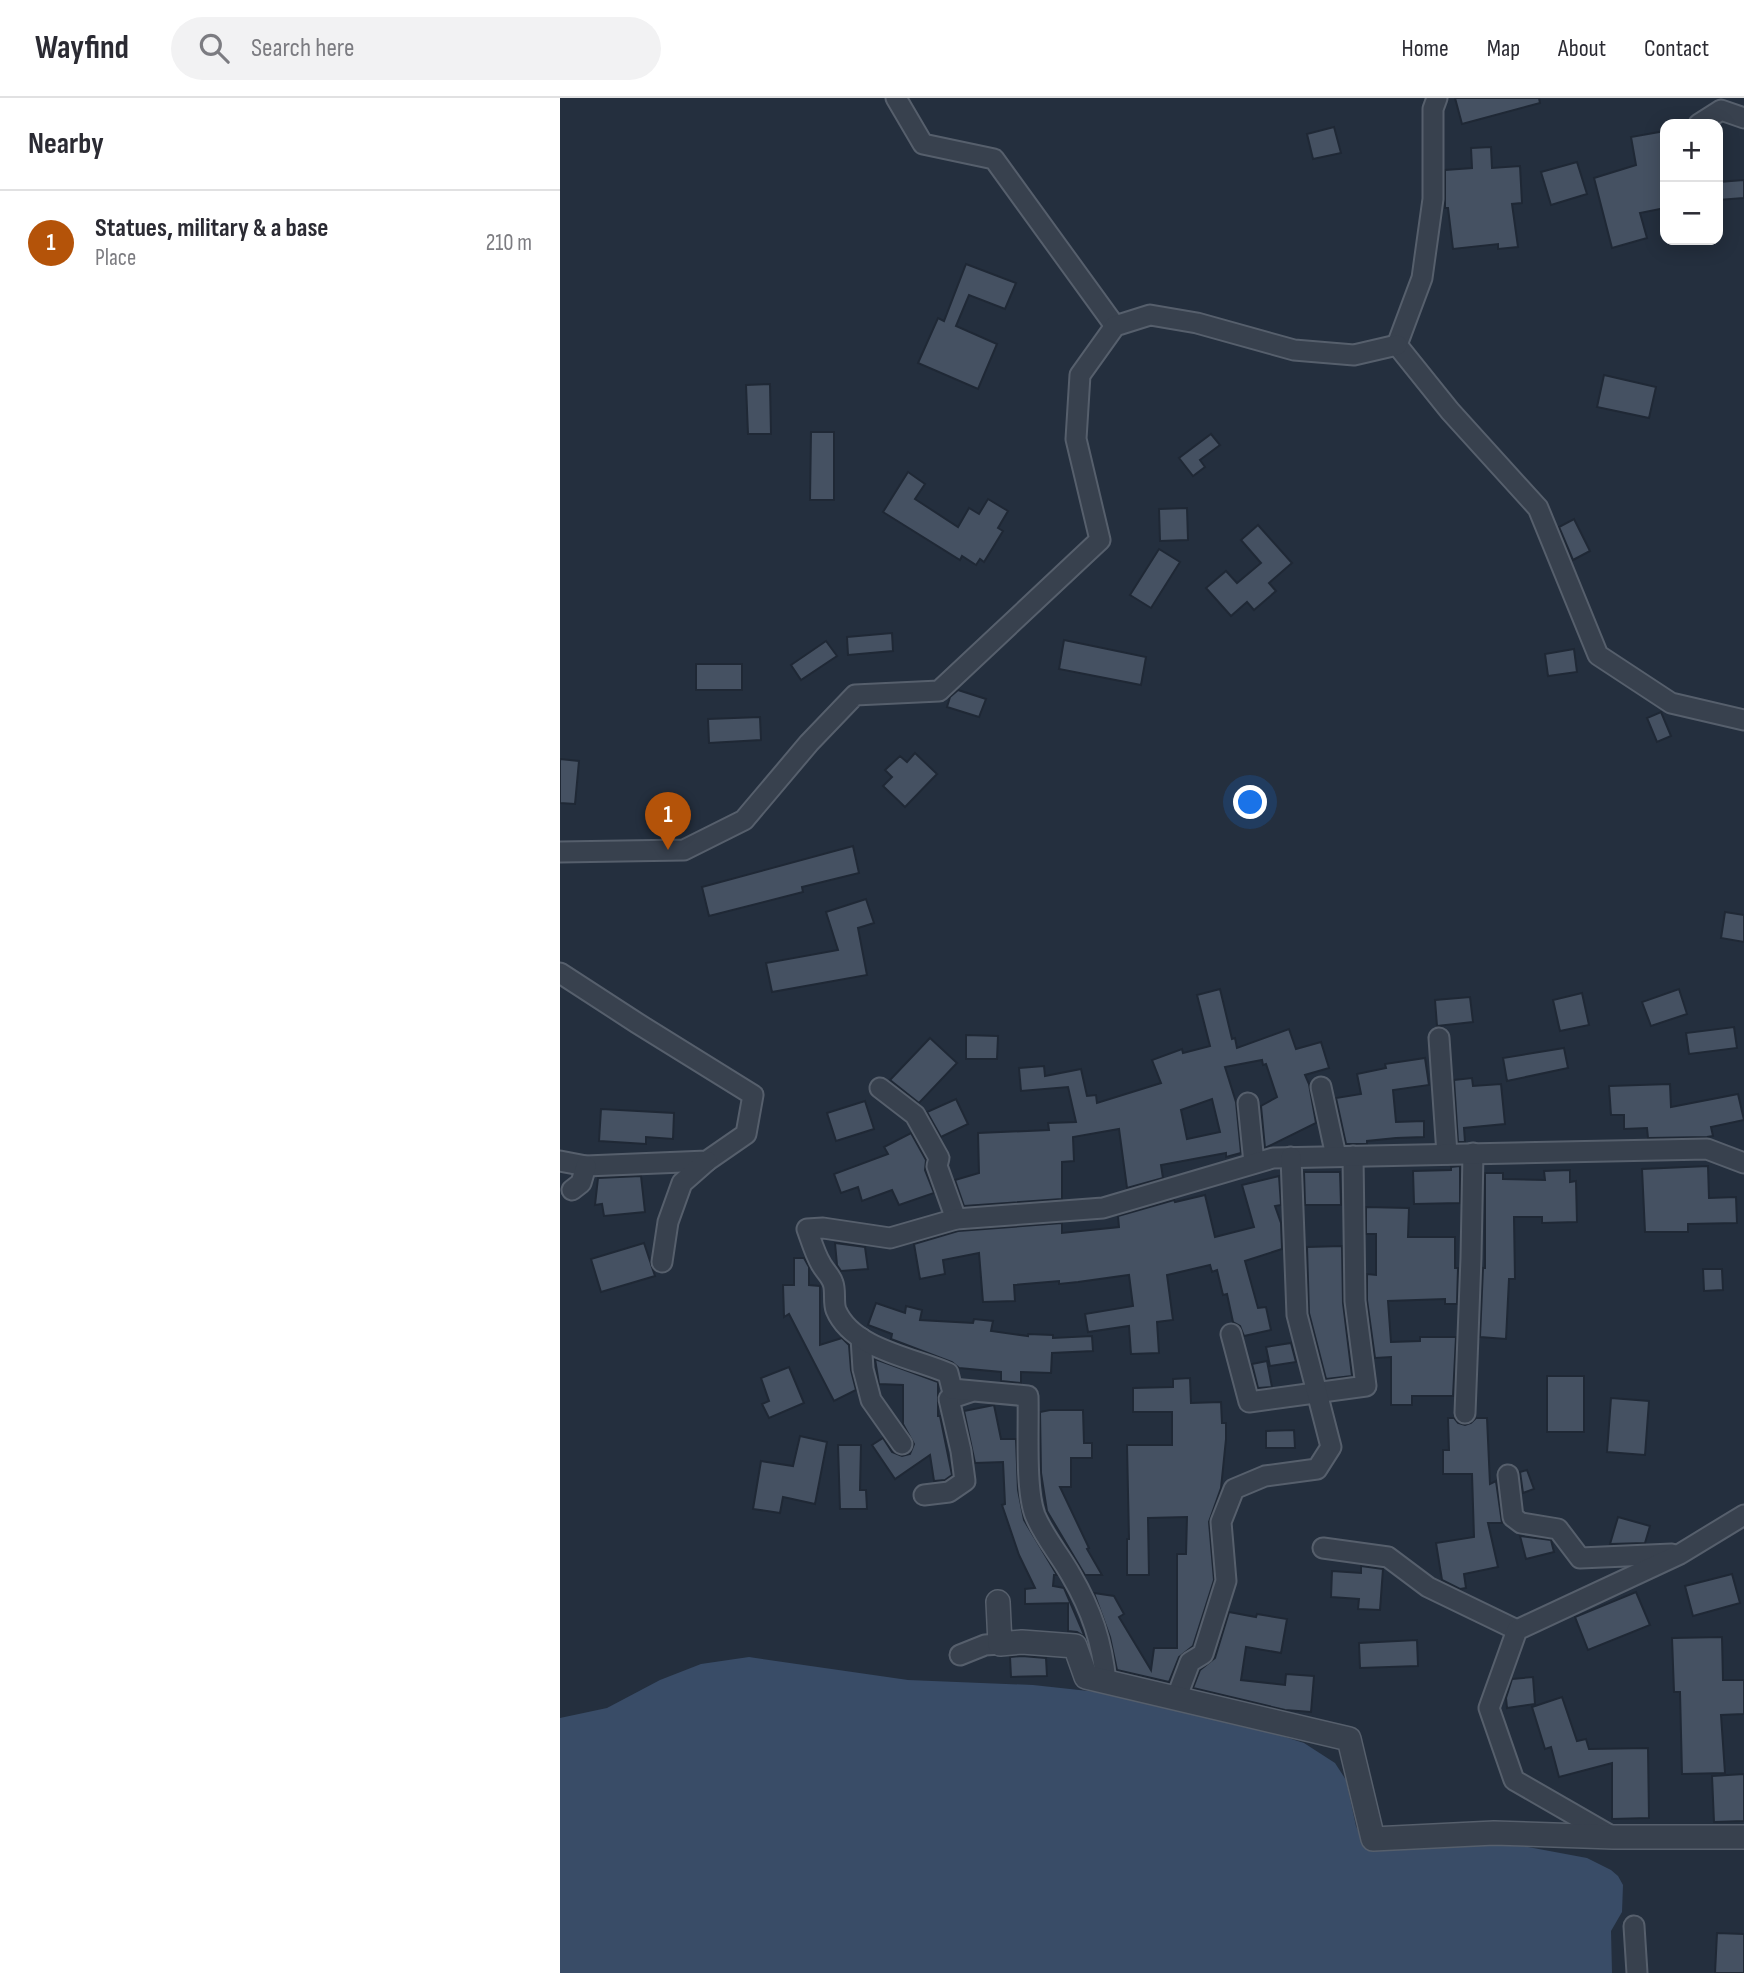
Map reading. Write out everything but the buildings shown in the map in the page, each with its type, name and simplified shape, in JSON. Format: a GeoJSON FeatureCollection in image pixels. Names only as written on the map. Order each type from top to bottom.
{"type":"FeatureCollection","features":[{"type":"Feature","properties":{"kind":"street"},"geometry":{"type":"LineString","coordinates":[[896,98],[923,144],[994,159],[1115,326]]}},
{"type":"Feature","properties":{"kind":"street"},"geometry":{"type":"LineString","coordinates":[[1397,345],[1422,278],[1433,199],[1433,109],[1437,98]]}},
{"type":"Feature","properties":{"kind":"street"},"geometry":{"type":"LineString","coordinates":[[1704,119],[1718,104],[1744,118]]}},
{"type":"Feature","properties":{"kind":"street"},"geometry":{"type":"LineString","coordinates":[[560,852],[684,850],[744,820],[809,743],[855,695],[939,691],[1100,540],[1076,439],[1080,376],[1115,326],[1150,315],[1197,323],[1294,350],[1354,355],[1397,345]]}},
{"type":"Feature","properties":{"kind":"street"},"geometry":{"type":"LineString","coordinates":[[1397,345],[1450,411],[1538,508],[1598,654],[1671,703],[1744,720]]}},
{"type":"Feature","properties":{"kind":"street"},"geometry":{"type":"LineString","coordinates":[[560,972],[753,1095],[746,1134],[707,1161],[682,1183],[667,1222],[662,1262]]}},
{"type":"Feature","properties":{"kind":"street"},"geometry":{"type":"LineString","coordinates":[[1439,1038],[1447,1154]]}},
{"type":"Feature","properties":{"kind":"street"},"geometry":{"type":"LineString","coordinates":[[1231,1334],[1249,1402],[1366,1386],[1355,1301],[1344,1156],[1321,1087]]}},
{"type":"Feature","properties":{"kind":"street"},"geometry":{"type":"LineString","coordinates":[[880,1088],[915,1115],[939,1158],[937,1166],[956,1219]]}},
{"type":"Feature","properties":{"kind":"street"},"geometry":{"type":"LineString","coordinates":[[1248,1103],[1254,1163]]}},
{"type":"Feature","properties":{"kind":"street"},"geometry":{"type":"LineString","coordinates":[[1106,1682],[1103,1650],[1096,1625],[1071,1575],[1035,1514],[1030,1490],[1028,1396],[952,1389],[948,1373],[890,1353],[861,1338],[844,1322],[836,1309],[833,1283],[820,1263],[807,1229],[823,1228],[890,1238],[956,1219],[1103,1208],[1273,1157],[1707,1149],[1744,1163]]}},
{"type":"Feature","properties":{"kind":"street"},"geometry":{"type":"LineString","coordinates":[[1465,1413],[1473,1153]]}},
{"type":"Feature","properties":{"kind":"street"},"geometry":{"type":"LineString","coordinates":[[1176,1699],[1191,1662],[1203,1654],[1226,1581],[1221,1522],[1234,1489],[1265,1476],[1317,1469],[1331,1447],[1297,1315],[1291,1157]]}},
{"type":"Feature","properties":{"kind":"street"},"geometry":{"type":"LineString","coordinates":[[560,1161],[586,1166],[707,1161]]}},
{"type":"Feature","properties":{"kind":"street"},"geometry":{"type":"LineString","coordinates":[[572,1191],[581,1183],[586,1166]]}},
{"type":"Feature","properties":{"kind":"street"},"geometry":{"type":"LineString","coordinates":[[861,1338],[863,1369],[871,1400],[902,1444]]}},
{"type":"Feature","properties":{"kind":"street"},"geometry":{"type":"LineString","coordinates":[[924,1495],[949,1492],[965,1481],[949,1399],[971,1392]]}},
{"type":"Feature","properties":{"kind":"street"},"geometry":{"type":"LineString","coordinates":[[1508,1475],[1513,1517],[1521,1523],[1558,1529],[1580,1558],[1680,1554]]}},
{"type":"Feature","properties":{"kind":"street"},"geometry":{"type":"LineString","coordinates":[[1613,1837],[1514,1780],[1489,1707],[1517,1630],[1680,1554],[1744,1515]]}},
{"type":"Feature","properties":{"kind":"street"},"geometry":{"type":"LineString","coordinates":[[1323,1548],[1388,1557],[1428,1587],[1517,1630]]}},
{"type":"Feature","properties":{"kind":"street"},"geometry":{"type":"LineString","coordinates":[[998,1602],[1000,1644]]}},
{"type":"Feature","properties":{"kind":"street"},"geometry":{"type":"LineString","coordinates":[[960,1656],[985,1646],[1022,1642],[1074,1646],[1086,1677],[1349,1739],[1373,1839],[1494,1833],[1613,1837],[1744,1836]]}},
{"type":"Feature","properties":{"kind":"street"},"geometry":{"type":"LineString","coordinates":[[1634,1926],[1637,1973]]}},
{"type":"Feature","properties":{"kind":"water"},"geometry":{"type":"Polygon","coordinates":[[[749,1657],[908,1680],[1033,1685],[1116,1694],[1250,1726],[1304,1743],[1335,1763],[1346,1780],[1356,1826],[1364,1844],[1506,1843],[1587,1858],[1611,1870],[1623,1885],[1622,1912],[1611,1931],[1612,1973],[560,1973],[560,1718],[607,1708],[660,1680],[701,1664],[749,1657]]]}},
{"type":"Feature","properties":{"kind":"place","name":"Statues, military & a base"},"geometry":{"type":"Point","coordinates":[668,850]}}]}
